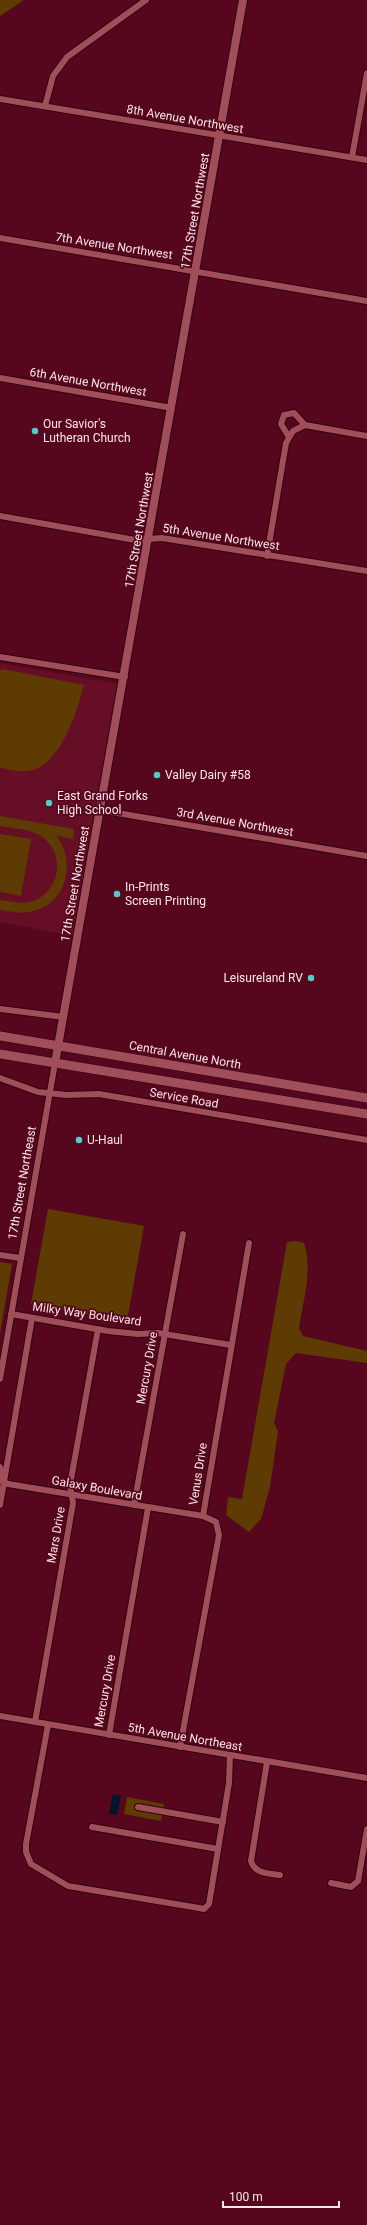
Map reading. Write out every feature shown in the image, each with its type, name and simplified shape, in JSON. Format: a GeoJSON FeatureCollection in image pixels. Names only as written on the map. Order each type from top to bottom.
{"type":"FeatureCollection","features":[{"type":"Feature","properties":{"kind":"main road","name":"Central Avenue North"},"geometry":{"type":"LineString","coordinates":[[0,1036],[367,1098]]}},
{"type":"Feature","properties":{"kind":"main road"},"geometry":{"type":"LineString","coordinates":[[0,1054],[367,1114]]}},
{"type":"Feature","properties":{"kind":"street"},"geometry":{"type":"LineString","coordinates":[[45,106],[53,76],[67,57],[146,0]]}},
{"type":"Feature","properties":{"kind":"street","name":"17th Street Northwest"},"geometry":{"type":"LineString","coordinates":[[55,1063],[197,271],[243,0]]}},
{"type":"Feature","properties":{"kind":"street"},"geometry":{"type":"LineString","coordinates":[[352,157],[367,73]]}},
{"type":"Feature","properties":{"kind":"street","name":"8th Avenue Northwest"},"geometry":{"type":"LineString","coordinates":[[0,99],[367,160]]}},
{"type":"Feature","properties":{"kind":"street","name":"7th Avenue Northwest"},"geometry":{"type":"LineString","coordinates":[[0,238],[367,301]]}},
{"type":"Feature","properties":{"kind":"street","name":"6th Avenue Northwest"},"geometry":{"type":"LineString","coordinates":[[0,378],[172,408]]}},
{"type":"Feature","properties":{"kind":"street"},"geometry":{"type":"LineString","coordinates":[[289,437],[281,424],[284,414],[294,413],[305,425]]}},
{"type":"Feature","properties":{"kind":"street"},"geometry":{"type":"LineString","coordinates":[[266,556],[289,437],[297,428],[305,425],[367,436]]}},
{"type":"Feature","properties":{"kind":"street","name":"5th Avenue Northwest"},"geometry":{"type":"LineString","coordinates":[[0,516],[135,540],[162,538],[266,556],[367,571]]}},
{"type":"Feature","properties":{"kind":"street"},"geometry":{"type":"LineString","coordinates":[[0,657],[125,677]]}},
{"type":"Feature","properties":{"kind":"street","name":"3rd Avenue Northwest"},"geometry":{"type":"LineString","coordinates":[[100,810],[367,856]]}},
{"type":"Feature","properties":{"kind":"street"},"geometry":{"type":"LineString","coordinates":[[0,1009],[64,1017]]}},
{"type":"Feature","properties":{"kind":"street","name":"17th Street Northeast"},"geometry":{"type":"LineString","coordinates":[[0,1379],[55,1063]]}},
{"type":"Feature","properties":{"kind":"street","name":"Service Road"},"geometry":{"type":"LineString","coordinates":[[0,1078],[17,1082],[33,1091],[50,1093],[99,1094],[367,1140]]}},
{"type":"Feature","properties":{"kind":"street","name":"Mercury Drive"},"geometry":{"type":"LineString","coordinates":[[134,1505],[183,1234]]}},
{"type":"Feature","properties":{"kind":"street","name":"Venus Drive"},"geometry":{"type":"LineString","coordinates":[[180,1747],[219,1535],[216,1522],[203,1516],[249,1243]]}},
{"type":"Feature","properties":{"kind":"street"},"geometry":{"type":"LineString","coordinates":[[0,1255],[20,1258]]}},
{"type":"Feature","properties":{"kind":"street","name":"Milky Way Boulevard"},"geometry":{"type":"LineString","coordinates":[[11,1314],[98,1329],[138,1334],[164,1334],[231,1345]]}},
{"type":"Feature","properties":{"kind":"street"},"geometry":{"type":"LineString","coordinates":[[0,1505],[32,1318]]}},
{"type":"Feature","properties":{"kind":"street","name":"Mars Drive"},"geometry":{"type":"LineString","coordinates":[[35,1722],[73,1503],[70,1485],[98,1329]]}},
{"type":"Feature","properties":{"kind":"street"},"geometry":{"type":"LineString","coordinates":[[0,1467],[4,1483]]}},
{"type":"Feature","properties":{"kind":"street","name":"Galaxy Boulevard"},"geometry":{"type":"LineString","coordinates":[[4,1483],[203,1516]]}},
{"type":"Feature","properties":{"kind":"street","name":"Mercury Drive"},"geometry":{"type":"LineString","coordinates":[[108,1735],[148,1508]]}},
{"type":"Feature","properties":{"kind":"street","name":"5th Avenue Northeast"},"geometry":{"type":"LineString","coordinates":[[0,1716],[367,1778]]}},
{"type":"Feature","properties":{"kind":"street"},"geometry":{"type":"LineString","coordinates":[[48,1724],[26,1844],[26,1852],[31,1864],[68,1886],[204,1909],[209,1904],[223,1822],[229,1783],[230,1756]]}},
{"type":"Feature","properties":{"kind":"street"},"geometry":{"type":"LineString","coordinates":[[267,1762],[251,1861],[254,1868],[258,1871],[280,1875]]}},
{"type":"Feature","properties":{"kind":"street"},"geometry":{"type":"LineString","coordinates":[[138,1807],[223,1822]]}},
{"type":"Feature","properties":{"kind":"street"},"geometry":{"type":"LineString","coordinates":[[92,1827],[218,1849]]}},
{"type":"Feature","properties":{"kind":"street"},"geometry":{"type":"LineString","coordinates":[[331,1883],[351,1886],[358,1882],[367,1829]]}},
{"type":"Feature","properties":{"kind":"shaded area"},"geometry":{"type":"Polygon","coordinates":[[[0,0],[24,0],[0,16],[0,0]]]}},
{"type":"Feature","properties":{"kind":"shaded area","name":"East Grand Forks High School"},"geometry":{"type":"Polygon","coordinates":[[[0,663],[120,684],[74,936],[0,922],[0,663]]]}},
{"type":"Feature","properties":{"kind":"shaded area"},"geometry":{"type":"Polygon","coordinates":[[[2,669],[84,685],[65,738],[57,751],[48,761],[37,768],[25,771],[16,771],[0,768],[0,671],[2,669]]]}},
{"type":"Feature","properties":{"kind":"shaded area"},"geometry":{"type":"Polygon","coordinates":[[[0,816],[74,829],[73,839],[57,836],[63,847],[67,871],[64,883],[59,893],[51,902],[41,908],[21,913],[0,910],[0,900],[25,903],[43,896],[50,889],[55,880],[57,860],[54,850],[48,842],[39,835],[30,831],[0,826],[0,816]]]}},
{"type":"Feature","properties":{"kind":"shaded area"},"geometry":{"type":"Polygon","coordinates":[[[0,834],[31,839],[21,896],[0,892],[0,834]]]}},
{"type":"Feature","properties":{"kind":"shaded area"},"geometry":{"type":"Polygon","coordinates":[[[48,1209],[144,1226],[127,1321],[31,1304],[48,1209]]]}},
{"type":"Feature","properties":{"kind":"shaded area"},"geometry":{"type":"Polygon","coordinates":[[[296,1241],[304,1243],[308,1264],[299,1328],[303,1336],[367,1351],[367,1363],[296,1353],[286,1364],[274,1423],[278,1431],[270,1487],[261,1519],[249,1532],[226,1515],[228,1497],[242,1499],[287,1242],[296,1241]]]}},
{"type":"Feature","properties":{"kind":"shaded area"},"geometry":{"type":"Polygon","coordinates":[[[0,1262],[12,1264],[0,1334],[0,1262]]]}},
{"type":"Feature","properties":{"kind":"shaded area"},"geometry":{"type":"Polygon","coordinates":[[[127,1797],[164,1804],[161,1821],[124,1814],[127,1797]]]}},
{"type":"Feature","properties":{"kind":"water"},"geometry":{"type":"Polygon","coordinates":[[[113,1794],[121,1796],[117,1815],[109,1814],[113,1794]]]}},
{"type":"Feature","properties":{"kind":"place","name":"Our Savior's Lutheran Church"},"geometry":{"type":"Point","coordinates":[35,431]}},
{"type":"Feature","properties":{"kind":"place","name":"Valley Dairy #58"},"geometry":{"type":"Point","coordinates":[157,775]}},
{"type":"Feature","properties":{"kind":"place","name":"East Grand Forks High School"},"geometry":{"type":"Point","coordinates":[49,803]}},
{"type":"Feature","properties":{"kind":"place","name":"In-Prints Screen Printing"},"geometry":{"type":"Point","coordinates":[117,894]}},
{"type":"Feature","properties":{"kind":"place","name":"Leisureland RV"},"geometry":{"type":"Point","coordinates":[311,978]}},
{"type":"Feature","properties":{"kind":"place","name":"U-Haul"},"geometry":{"type":"Point","coordinates":[79,1140]}}]}
